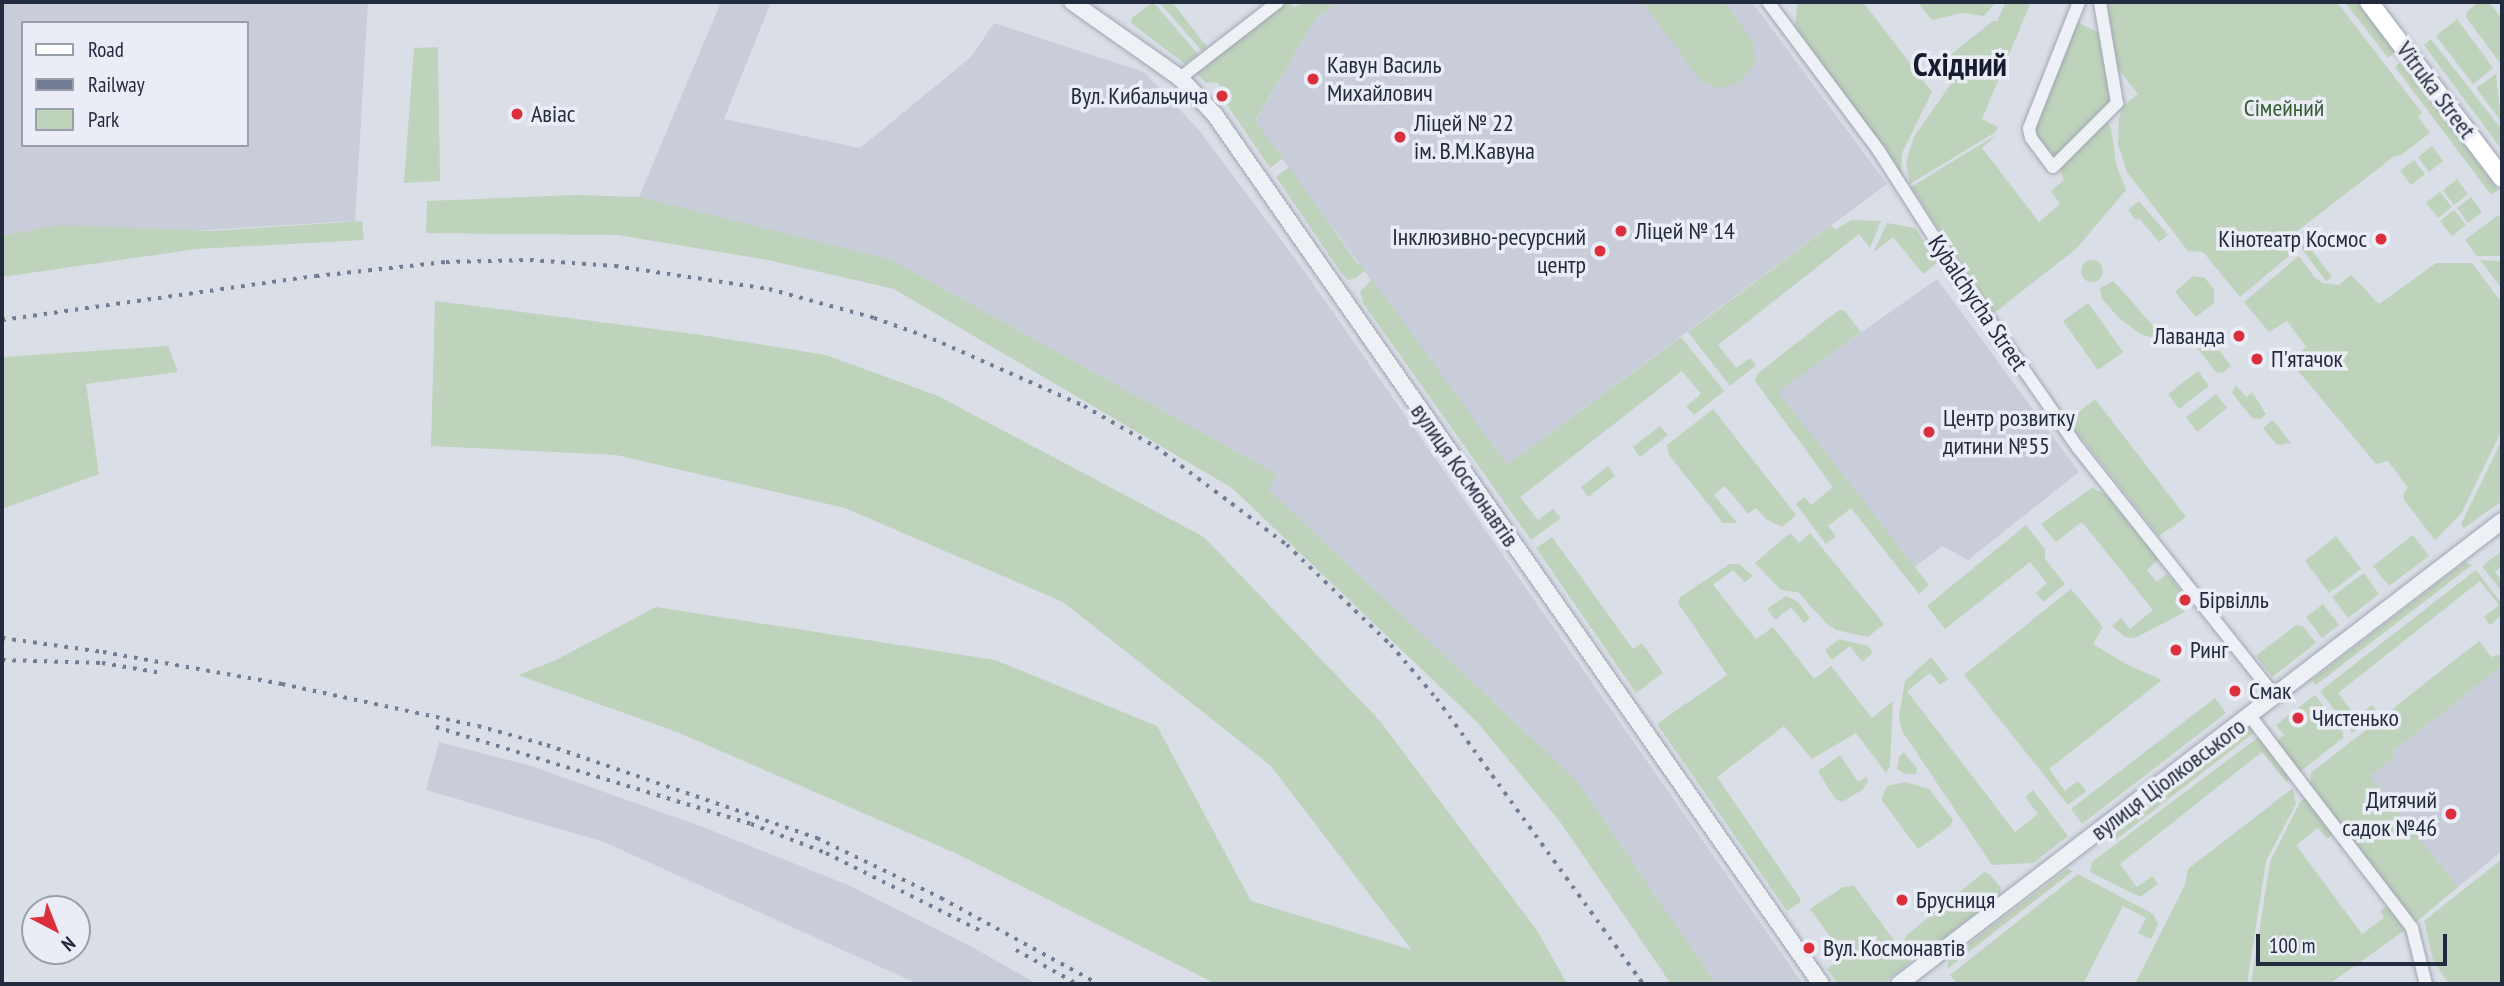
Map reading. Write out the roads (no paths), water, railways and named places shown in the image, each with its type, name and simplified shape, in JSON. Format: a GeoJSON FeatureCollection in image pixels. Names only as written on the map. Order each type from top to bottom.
{"type":"FeatureCollection","features":[{"type":"Feature","properties":{"kind":"main road","name":"Vitruka Street"},"geometry":{"type":"LineString","coordinates":[[2369,2],[2502,178]]}},
{"type":"Feature","properties":{"kind":"main road"},"geometry":{"type":"LineString","coordinates":[[2379,2],[2502,163]]}},
{"type":"Feature","properties":{"kind":"street","name":"вулиця Космонавтів"},"geometry":{"type":"LineString","coordinates":[[1072,2],[1180,78],[1206,104],[1821,984]]}},
{"type":"Feature","properties":{"kind":"street"},"geometry":{"type":"LineString","coordinates":[[1180,78],[1278,2]]}},
{"type":"Feature","properties":{"kind":"street","name":"Kybalchycha Street"},"geometry":{"type":"LineString","coordinates":[[1768,2],[1879,152],[1959,276],[2079,449],[2275,696]]}},
{"type":"Feature","properties":{"kind":"street"},"geometry":{"type":"LineString","coordinates":[[2078,2],[2029,128],[2031,138],[2053,167],[2117,103],[2099,2]]}},
{"type":"Feature","properties":{"kind":"street","name":"вулиця Ціолковського"},"geometry":{"type":"LineString","coordinates":[[1899,984],[2502,520]]}},
{"type":"Feature","properties":{"kind":"street"},"geometry":{"type":"LineString","coordinates":[[2249,716],[2412,928],[2426,984]]}},
{"type":"Feature","properties":{"kind":"railway"},"geometry":{"type":"LineString","coordinates":[[2,320],[316,276],[446,262],[530,260],[615,266],[769,289],[874,318],[933,339],[1084,406],[1156,447],[1287,545],[1391,645],[1437,699],[1643,984]]}},
{"type":"Feature","properties":{"kind":"railway"},"geometry":{"type":"LineString","coordinates":[[2,638],[103,652],[282,684],[478,726],[547,745],[817,838],[941,898],[1099,984]]}},
{"type":"Feature","properties":{"kind":"railway"},"geometry":{"type":"LineString","coordinates":[[2,660],[102,663],[162,673]]}},
{"type":"Feature","properties":{"kind":"railway"},"geometry":{"type":"LineString","coordinates":[[436,727],[751,824],[826,853],[985,933]]}},
{"type":"Feature","properties":{"kind":"railway"},"geometry":{"type":"LineString","coordinates":[[1016,950],[1077,984]]}},
{"type":"Feature","properties":{"kind":"place","name":"Кавун Василь Михайлович"},"geometry":{"type":"Point","coordinates":[1313,79]}},
{"type":"Feature","properties":{"kind":"place","name":"Вул. Кибальчича"},"geometry":{"type":"Point","coordinates":[1222,96]}},
{"type":"Feature","properties":{"kind":"place","name":"Авіас"},"geometry":{"type":"Point","coordinates":[517,114]}},
{"type":"Feature","properties":{"kind":"place","name":"Ліцей № 22 ім. В.М.Кавуна"},"geometry":{"type":"Point","coordinates":[1400,137]}},
{"type":"Feature","properties":{"kind":"place","name":"Ліцей № 14"},"geometry":{"type":"Point","coordinates":[1621,231]}},
{"type":"Feature","properties":{"kind":"place","name":"Кінотеатр Космос"},"geometry":{"type":"Point","coordinates":[2381,239]}},
{"type":"Feature","properties":{"kind":"place","name":"Інклюзивно-ресурсний центр"},"geometry":{"type":"Point","coordinates":[1600,251]}},
{"type":"Feature","properties":{"kind":"place","name":"Лаванда"},"geometry":{"type":"Point","coordinates":[2239,336]}},
{"type":"Feature","properties":{"kind":"place","name":"П'ятачок"},"geometry":{"type":"Point","coordinates":[2257,359]}},
{"type":"Feature","properties":{"kind":"place","name":"Центр розвитку дитини №55"},"geometry":{"type":"Point","coordinates":[1929,432]}},
{"type":"Feature","properties":{"kind":"place","name":"Бірвілль"},"geometry":{"type":"Point","coordinates":[2185,600]}},
{"type":"Feature","properties":{"kind":"place","name":"Ринг"},"geometry":{"type":"Point","coordinates":[2176,650]}},
{"type":"Feature","properties":{"kind":"place","name":"Смак"},"geometry":{"type":"Point","coordinates":[2235,691]}},
{"type":"Feature","properties":{"kind":"place","name":"Чистенько"},"geometry":{"type":"Point","coordinates":[2298,718]}},
{"type":"Feature","properties":{"kind":"place","name":"Дитячий садок №46"},"geometry":{"type":"Point","coordinates":[2451,814]}},
{"type":"Feature","properties":{"kind":"place","name":"Брусниця"},"geometry":{"type":"Point","coordinates":[1902,900]}},
{"type":"Feature","properties":{"kind":"place","name":"Вул. Космонавтів"},"geometry":{"type":"Point","coordinates":[1809,948]}},
{"type":"Feature","properties":{"kind":"district","name":"Східний"},"geometry":{"type":"Point","coordinates":[1960,64]}},
{"type":"Feature","properties":{"kind":"park label","name":"Сімейний"},"geometry":{"type":"Point","coordinates":[2284,108]}}]}
